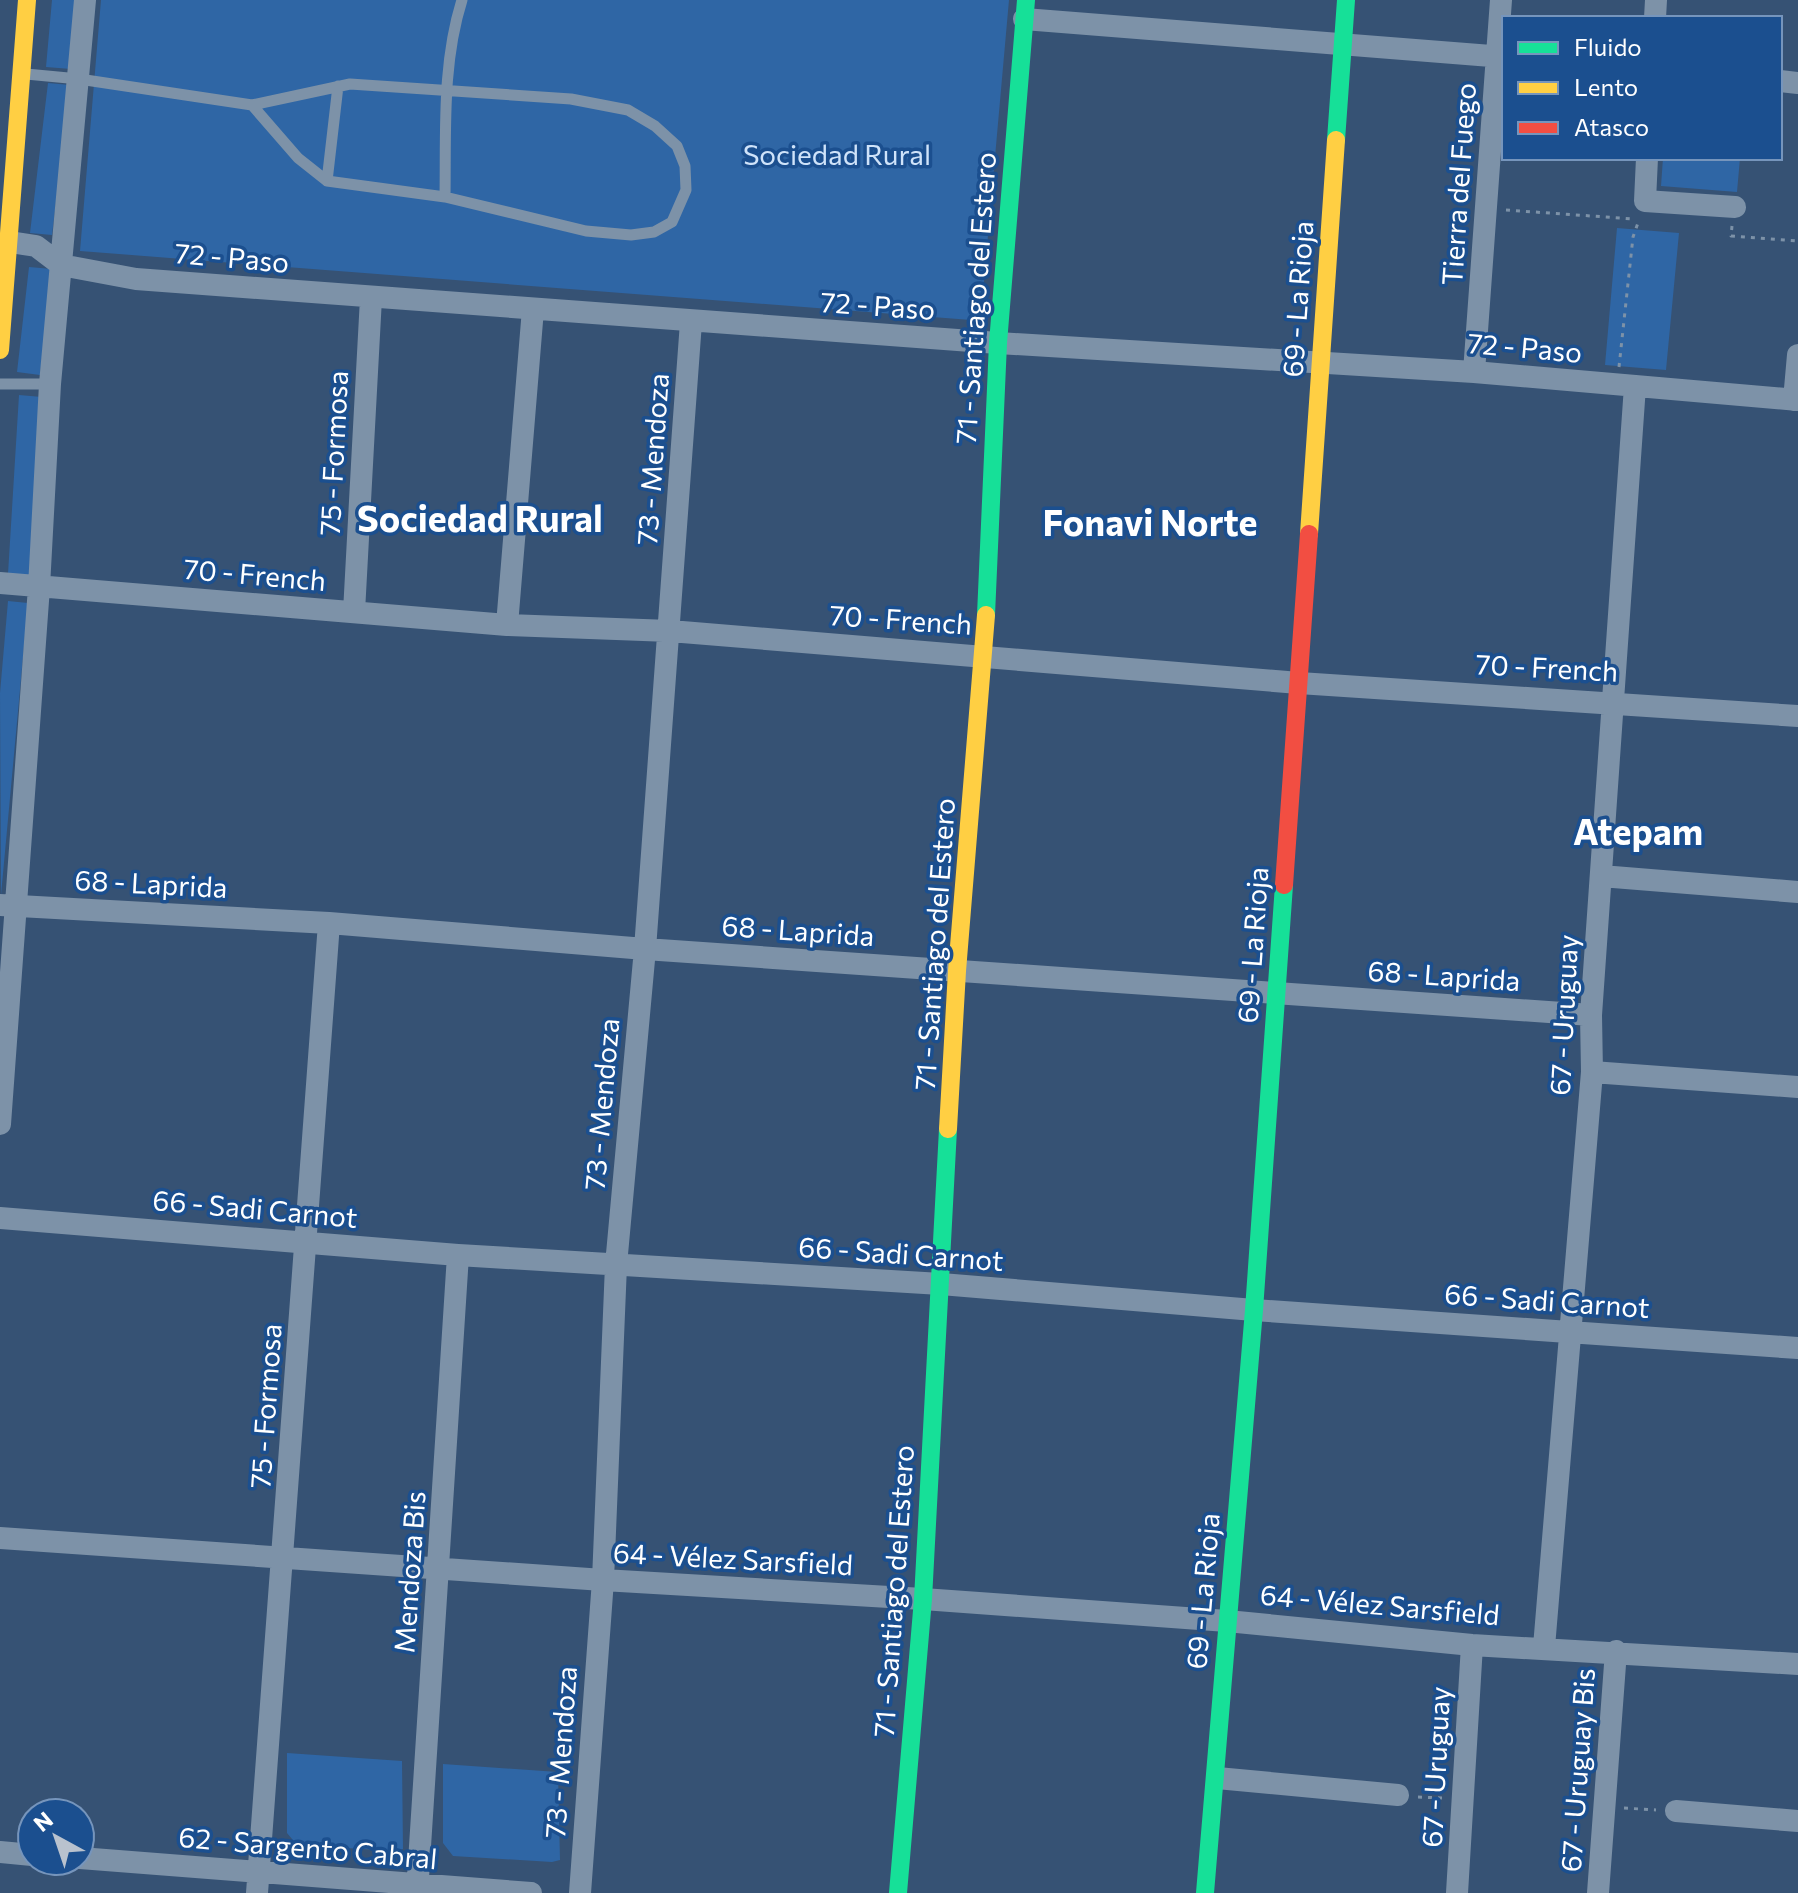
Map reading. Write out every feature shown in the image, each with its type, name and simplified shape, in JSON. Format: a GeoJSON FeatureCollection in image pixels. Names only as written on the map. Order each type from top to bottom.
{"type":"FeatureCollection","features":[{"type":"Feature","properties":{"kind":"main road"},"geometry":{"type":"LineString","coordinates":[[0,350],[10,242],[6,211],[27,0]]}},
{"type":"Feature","properties":{"kind":"main road","name":"69 - La Rioja"},"geometry":{"type":"LineString","coordinates":[[1205,1893],[1254,1310],[1346,0]]}},
{"type":"Feature","properties":{"kind":"main road","name":"71 - Santiago del Estero"},"geometry":{"type":"LineString","coordinates":[[898,1893],[923,1599],[957,971],[984,656],[998,343],[1025,10]]}},
{"type":"Feature","properties":{"kind":"street"},"geometry":{"type":"LineString","coordinates":[[0,1124],[7,905],[39,587],[50,384],[85,0]]}},
{"type":"Feature","properties":{"kind":"street","name":"Tierra del Fuego"},"geometry":{"type":"LineString","coordinates":[[1474,372],[1500,56],[1501,0]]}},
{"type":"Feature","properties":{"kind":"street"},"geometry":{"type":"LineString","coordinates":[[1025,10],[1341,46],[1500,56]]}},
{"type":"Feature","properties":{"kind":"street"},"geometry":{"type":"LineString","coordinates":[[1647,160],[1642,210],[1735,207]]}},
{"type":"Feature","properties":{"kind":"street","name":"72 - Paso"},"geometry":{"type":"LineString","coordinates":[[10,242],[36,246],[61,265],[136,279],[691,322],[1474,372],[1796,400]]}},
{"type":"Feature","properties":{"kind":"street","name":"75 - Formosa"},"geometry":{"type":"LineString","coordinates":[[354,612],[371,298]]}},
{"type":"Feature","properties":{"kind":"street"},"geometry":{"type":"LineString","coordinates":[[507,625],[533,309]]}},
{"type":"Feature","properties":{"kind":"street","name":"73 - Mendoza"},"geometry":{"type":"LineString","coordinates":[[580,1893],[603,1580],[616,1265],[645,949],[691,322]]}},
{"type":"Feature","properties":{"kind":"street"},"geometry":{"type":"LineString","coordinates":[[1796,400],[1798,355]]}},
{"type":"Feature","properties":{"kind":"street","name":"67 - Uruguay"},"geometry":{"type":"LineString","coordinates":[[1544,1647],[1592,1072],[1591,1015],[1614,701],[1626,385]]}},
{"type":"Feature","properties":{"kind":"street","name":"70 - French"},"geometry":{"type":"LineString","coordinates":[[0,583],[507,625],[670,631],[1299,683],[1614,701],[1798,716]]}},
{"type":"Feature","properties":{"kind":"street"},"geometry":{"type":"LineString","coordinates":[[1601,876],[1798,892]]}},
{"type":"Feature","properties":{"kind":"street","name":"68 - Laprida"},"geometry":{"type":"LineString","coordinates":[[7,905],[329,923],[645,949],[1591,1015]]}},
{"type":"Feature","properties":{"kind":"street","name":"75 - Formosa"},"geometry":{"type":"LineString","coordinates":[[257,1883],[284,1558],[329,923]]}},
{"type":"Feature","properties":{"kind":"street"},"geometry":{"type":"LineString","coordinates":[[1592,1072],[1798,1087]]}},
{"type":"Feature","properties":{"kind":"street","name":"66 - Sadi Carnot"},"geometry":{"type":"LineString","coordinates":[[0,1218],[458,1255],[941,1284],[1254,1310],[1798,1348]]}},
{"type":"Feature","properties":{"kind":"street","name":"Mendoza Bis"},"geometry":{"type":"LineString","coordinates":[[417,1890],[458,1255]]}},
{"type":"Feature","properties":{"kind":"street","name":"64 - Vélez Sarsfield"},"geometry":{"type":"LineString","coordinates":[[0,1538],[1227,1621],[1472,1645],[1798,1664]]}},
{"type":"Feature","properties":{"kind":"street","name":"67 - Uruguay"},"geometry":{"type":"LineString","coordinates":[[1457,1893],[1472,1645]]}},
{"type":"Feature","properties":{"kind":"street","name":"67 - Uruguay Bis"},"geometry":{"type":"LineString","coordinates":[[1598,1893],[1616,1651]]}},
{"type":"Feature","properties":{"kind":"street"},"geometry":{"type":"LineString","coordinates":[[1217,1778],[1398,1795]]}},
{"type":"Feature","properties":{"kind":"street"},"geometry":{"type":"LineString","coordinates":[[1676,1811],[1798,1821]]}},
{"type":"Feature","properties":{"kind":"street","name":"62 - Sargento Cabral"},"geometry":{"type":"LineString","coordinates":[[96,1860],[257,1883],[531,1893]]}},
{"type":"Feature","properties":{"kind":"lane"},"geometry":{"type":"LineString","coordinates":[[445,197],[446,89],[455,21],[462,0]]}},
{"type":"Feature","properties":{"kind":"lane"},"geometry":{"type":"LineString","coordinates":[[21,74],[79,79],[252,105],[338,86],[446,89],[571,99],[628,110],[655,126],[677,146],[685,166],[686,190],[672,222],[654,232],[631,235],[586,231],[445,197],[327,181],[298,158],[252,105]]}},
{"type":"Feature","properties":{"kind":"lane"},"geometry":{"type":"LineString","coordinates":[[327,181],[338,86]]}},
{"type":"Feature","properties":{"kind":"lane"},"geometry":{"type":"LineString","coordinates":[[0,384],[50,384]]}},
{"type":"Feature","properties":{"kind":"path"},"geometry":{"type":"LineString","coordinates":[[1735,207],[1731,236],[1798,241]]}},
{"type":"Feature","properties":{"kind":"path"},"geometry":{"type":"LineString","coordinates":[[1486,209],[1642,210],[1633,237],[1626,385]]}},
{"type":"Feature","properties":{"kind":"path"},"geometry":{"type":"LineString","coordinates":[[1398,1795],[1463,1800]]}},
{"type":"Feature","properties":{"kind":"path"},"geometry":{"type":"LineString","coordinates":[[1605,1807],[1676,1811]]}},
{"type":"Feature","properties":{"kind":"green space"},"geometry":{"type":"Polygon","coordinates":[[[52,0],[77,0],[71,69],[46,67],[52,0]]]}},
{"type":"Feature","properties":{"kind":"green space","name":"Sociedad Rural"},"geometry":{"type":"Polygon","coordinates":[[[101,0],[1009,0],[981,314],[971,320],[80,251],[101,0]]]}},
{"type":"Feature","properties":{"kind":"green space"},"geometry":{"type":"Polygon","coordinates":[[[48,83],[70,85],[52,235],[30,233],[48,83]]]}},
{"type":"Feature","properties":{"kind":"green space"},"geometry":{"type":"Polygon","coordinates":[[[1663,160],[1740,160],[1737,192],[1661,186],[1663,160]]]}},
{"type":"Feature","properties":{"kind":"green space"},"geometry":{"type":"Polygon","coordinates":[[[1617,228],[1679,233],[1666,370],[1605,365],[1617,228]]]}},
{"type":"Feature","properties":{"kind":"green space"},"geometry":{"type":"Polygon","coordinates":[[[29,267],[52,269],[40,375],[17,372],[29,267]]]}},
{"type":"Feature","properties":{"kind":"green space"},"geometry":{"type":"Polygon","coordinates":[[[19,395],[42,397],[32,576],[8,574],[19,395]]]}},
{"type":"Feature","properties":{"kind":"green space"},"geometry":{"type":"Polygon","coordinates":[[[8,601],[28,603],[1,895],[0,693],[8,601]]]}},
{"type":"Feature","properties":{"kind":"green space"},"geometry":{"type":"Polygon","coordinates":[[[287,1753],[402,1761],[403,1849],[297,1845],[287,1833],[287,1753]]]}},
{"type":"Feature","properties":{"kind":"green space"},"geometry":{"type":"Polygon","coordinates":[[[443,1764],[558,1772],[560,1860],[453,1856],[443,1843],[443,1764]]]}},
{"type":"Feature","properties":{"kind":"traffic: fast"},"geometry":{"type":"LineString","coordinates":[[986,615],[998,343],[1026,0]]}},
{"type":"Feature","properties":{"kind":"traffic: fast"},"geometry":{"type":"LineString","coordinates":[[1336,140],[1346,0]]}},
{"type":"Feature","properties":{"kind":"traffic: fast"},"geometry":{"type":"LineString","coordinates":[[1205,1893],[1254,1310],[1284,885]]}},
{"type":"Feature","properties":{"kind":"traffic: fast"},"geometry":{"type":"LineString","coordinates":[[898,1893],[923,1599],[948,1129]]}},
{"type":"Feature","properties":{"kind":"traffic: slow"},"geometry":{"type":"LineString","coordinates":[[0,350],[27,0]]}},
{"type":"Feature","properties":{"kind":"traffic: slow"},"geometry":{"type":"LineString","coordinates":[[1309,534],[1336,140]]}},
{"type":"Feature","properties":{"kind":"traffic: slow"},"geometry":{"type":"LineString","coordinates":[[948,1129],[957,971],[986,615]]}},
{"type":"Feature","properties":{"kind":"traffic: jam"},"geometry":{"type":"LineString","coordinates":[[1284,885],[1309,534]]}},
{"type":"Feature","properties":{"kind":"district","name":"Sociedad Rural"},"geometry":{"type":"Point","coordinates":[480,517]}},
{"type":"Feature","properties":{"kind":"district","name":"Fonavi Norte"},"geometry":{"type":"Point","coordinates":[1150,521]}},
{"type":"Feature","properties":{"kind":"district","name":"Atepam"},"geometry":{"type":"Point","coordinates":[1638,830]}}]}
